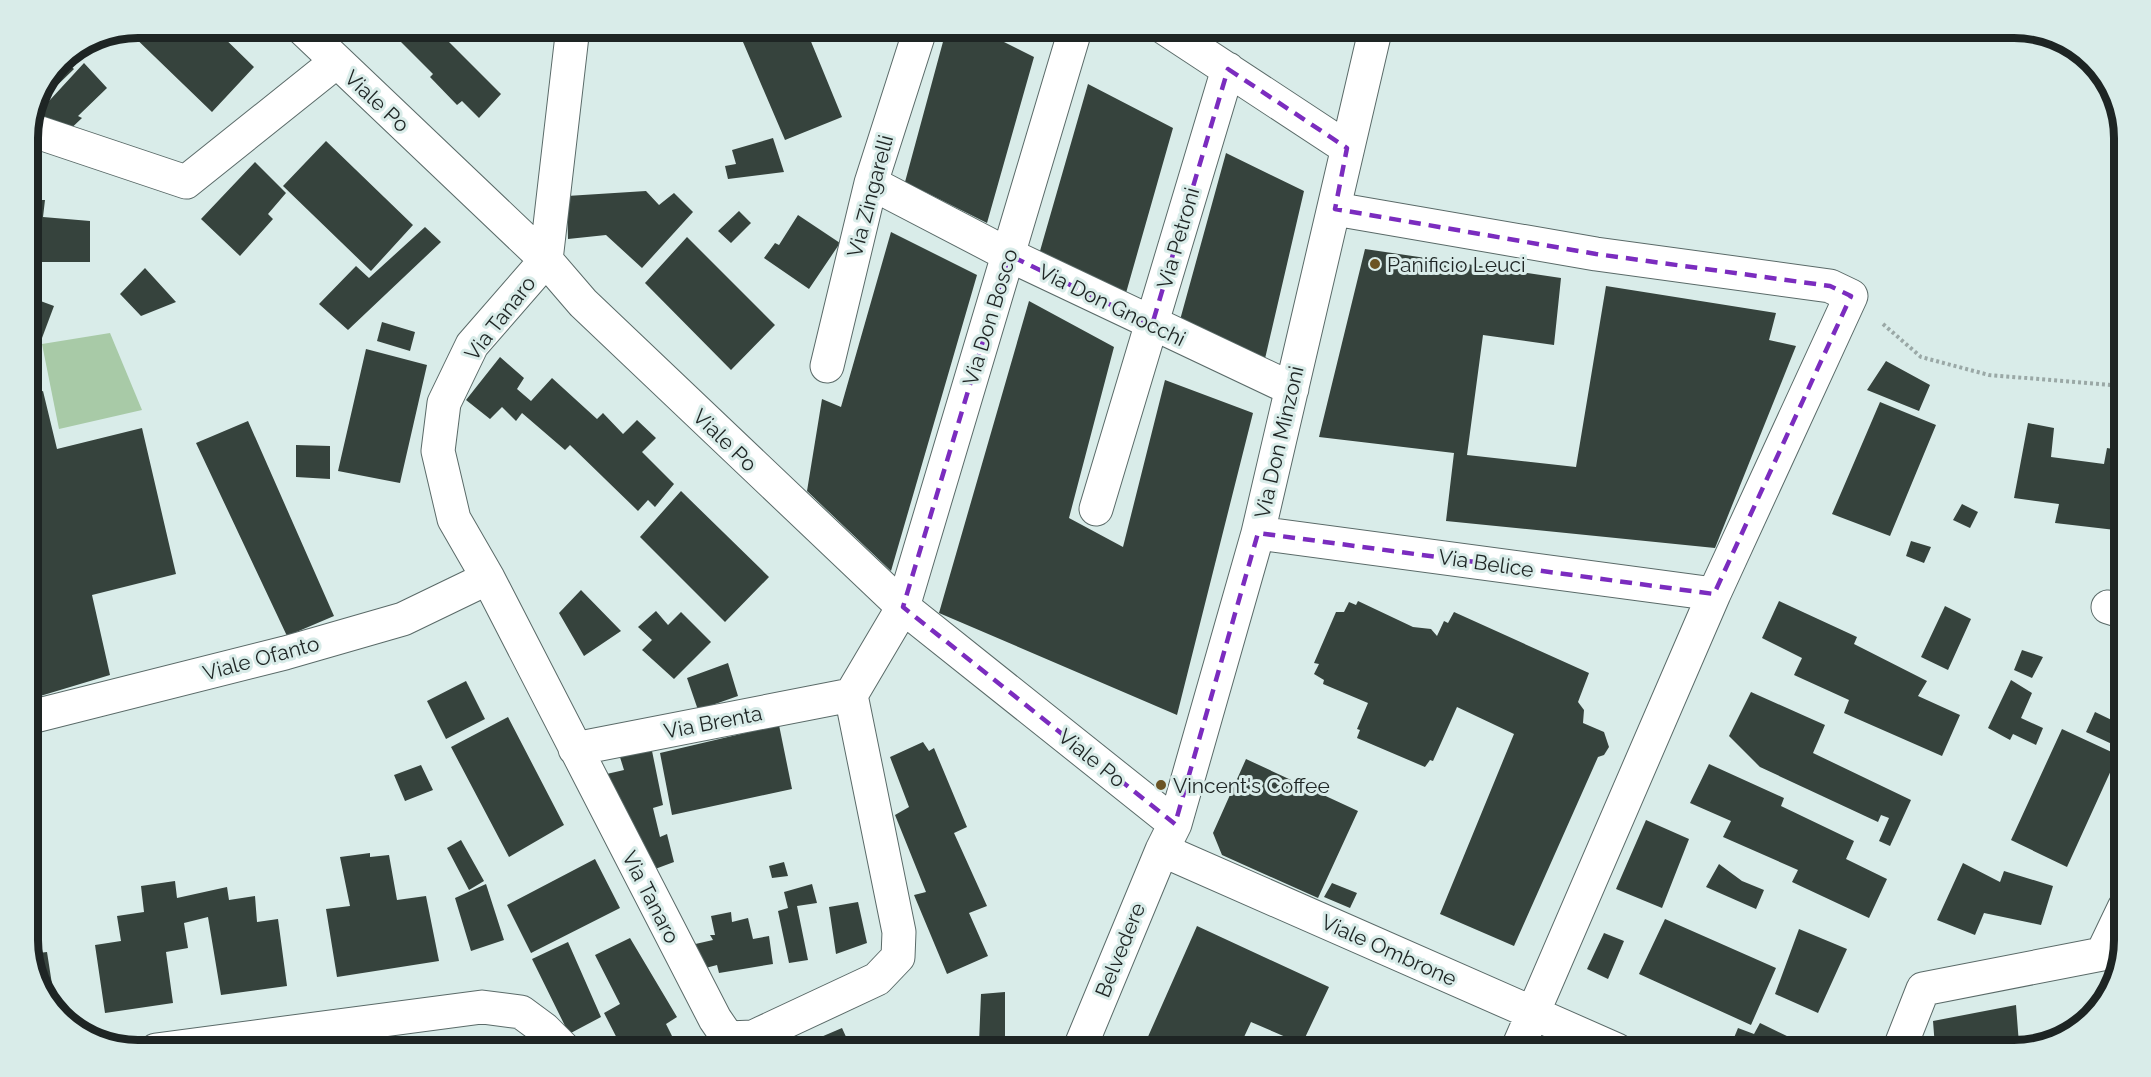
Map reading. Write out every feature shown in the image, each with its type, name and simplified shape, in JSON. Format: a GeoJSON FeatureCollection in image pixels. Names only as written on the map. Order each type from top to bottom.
{"type":"FeatureCollection","features":[{"type":"Feature","properties":{"kind":"street","name":"Viale Po"},"geometry":{"type":"LineString","coordinates":[[312,38],[546,260],[583,303],[903,607],[1168,837]]}},
{"type":"Feature","properties":{"kind":"street"},"geometry":{"type":"LineString","coordinates":[[546,260],[572,38]]}},
{"type":"Feature","properties":{"kind":"street","name":"Via Zingarelli"},"geometry":{"type":"LineString","coordinates":[[827,366],[871,183],[917,38]]}},
{"type":"Feature","properties":{"kind":"street","name":"Via Don Bosco"},"geometry":{"type":"LineString","coordinates":[[903,607],[1073,38]]}},
{"type":"Feature","properties":{"kind":"street"},"geometry":{"type":"LineString","coordinates":[[1180,38],[1347,148]]}},
{"type":"Feature","properties":{"kind":"street","name":"Via Don Minzoni"},"geometry":{"type":"LineString","coordinates":[[1168,837],[1258,532],[1373,38]]}},
{"type":"Feature","properties":{"kind":"street"},"geometry":{"type":"LineString","coordinates":[[38,132],[186,182],[336,62]]}},
{"type":"Feature","properties":{"kind":"street","name":"Via Petroni"},"geometry":{"type":"LineString","coordinates":[[1096,509],[1228,69]]}},
{"type":"Feature","properties":{"kind":"street","name":"Via Don Gnocchi"},"geometry":{"type":"LineString","coordinates":[[871,183],[1009,255],[1152,325],[1292,389]]}},
{"type":"Feature","properties":{"kind":"street"},"geometry":{"type":"LineString","coordinates":[[1335,209],[1596,254],[1830,286],[1851,296],[1714,594],[1521,1040]]}},
{"type":"Feature","properties":{"kind":"street","name":"Via Tanaro"},"geometry":{"type":"LineString","coordinates":[[546,260],[472,345],[444,403],[438,451],[454,519],[488,578],[715,1019],[728,1038],[753,1037],[877,979],[898,957],[899,932],[851,695]]}},
{"type":"Feature","properties":{"kind":"street","name":"Via Belice"},"geometry":{"type":"LineString","coordinates":[[1258,532],[1714,594]]}},
{"type":"Feature","properties":{"kind":"street","name":"Viale Ofanto"},"geometry":{"type":"LineString","coordinates":[[38,715],[285,653],[403,619],[488,578]]}},
{"type":"Feature","properties":{"kind":"street"},"geometry":{"type":"LineString","coordinates":[[851,695],[903,607]]}},
{"type":"Feature","properties":{"kind":"street","name":"Via Brenta"},"geometry":{"type":"LineString","coordinates":[[575,749],[851,695]]}},
{"type":"Feature","properties":{"kind":"street","name":"Viale Ombrone"},"geometry":{"type":"LineString","coordinates":[[1168,837],[1532,1013],[1594,1040]]}},
{"type":"Feature","properties":{"kind":"street","name":"Belvedere"},"geometry":{"type":"LineString","coordinates":[[1083,1040],[1168,837]]}},
{"type":"Feature","properties":{"kind":"street"},"geometry":{"type":"LineString","coordinates":[[1903,1040],[1923,989],[2102,954],[2114,929]]}},
{"type":"Feature","properties":{"kind":"street"},"geometry":{"type":"LineString","coordinates":[[232,1040],[482,1007],[521,1012],[555,1040]]}},
{"type":"Feature","properties":{"kind":"path"},"geometry":{"type":"LineString","coordinates":[[1851,296],[1921,357],[1989,375],[2113,385]]}},
{"type":"Feature","properties":{"kind":"highlighted area"},"geometry":{"type":"Polygon","coordinates":[[[1228,69],[1347,148],[1335,209],[1596,254],[1830,286],[1851,296],[1714,594],[1258,533],[1175,824],[903,607],[1009,255],[1152,325],[1228,69]]]}},
{"type":"Feature","properties":{"kind":"green space"},"geometry":{"type":"Polygon","coordinates":[[[110,333],[142,410],[59,429],[42,344],[110,333]]]}},
{"type":"Feature","properties":{"kind":"building"},"geometry":{"type":"Polygon","coordinates":[[[135,38],[224,38],[254,67],[212,112],[135,38]]]}},
{"type":"Feature","properties":{"kind":"building"},"geometry":{"type":"Polygon","coordinates":[[[397,38],[449,38],[447,40],[501,94],[479,118],[462,101],[457,105],[430,77],[433,74],[397,38]]]}},
{"type":"Feature","properties":{"kind":"building"},"geometry":{"type":"Polygon","coordinates":[[[741,38],[810,38],[842,117],[785,140],[741,38]]]}},
{"type":"Feature","properties":{"kind":"building"},"geometry":{"type":"Polygon","coordinates":[[[944,38],[996,38],[1034,57],[987,223],[905,182],[944,38]]]}},
{"type":"Feature","properties":{"kind":"building"},"geometry":{"type":"Polygon","coordinates":[[[84,63],[107,88],[78,116],[82,118],[63,136],[40,115],[42,108],[84,63]]]}},
{"type":"Feature","properties":{"kind":"building"},"geometry":{"type":"Polygon","coordinates":[[[69,65],[74,69],[47,95],[58,77],[69,65]]]}},
{"type":"Feature","properties":{"kind":"building"},"geometry":{"type":"Polygon","coordinates":[[[1088,84],[1173,128],[1126,293],[1040,251],[1088,84]]]}},
{"type":"Feature","properties":{"kind":"building"},"geometry":{"type":"Polygon","coordinates":[[[773,138],[784,172],[728,179],[725,166],[736,164],[732,150],[773,138]]]}},
{"type":"Feature","properties":{"kind":"building"},"geometry":{"type":"Polygon","coordinates":[[[326,141],[413,225],[371,271],[283,186],[326,141]]]}},
{"type":"Feature","properties":{"kind":"building"},"geometry":{"type":"Polygon","coordinates":[[[1226,153],[1304,191],[1264,363],[1180,320],[1226,153]]]}},
{"type":"Feature","properties":{"kind":"building"},"geometry":{"type":"Polygon","coordinates":[[[255,162],[286,193],[268,214],[273,219],[240,256],[201,219],[255,162]]]}},
{"type":"Feature","properties":{"kind":"building"},"geometry":{"type":"Polygon","coordinates":[[[646,191],[659,205],[674,193],[693,212],[642,268],[606,235],[568,239],[567,196],[646,191]]]}},
{"type":"Feature","properties":{"kind":"building"},"geometry":{"type":"Polygon","coordinates":[[[38,200],[45,200],[43,217],[90,221],[90,262],[38,262],[38,200]]]}},
{"type":"Feature","properties":{"kind":"building"},"geometry":{"type":"Polygon","coordinates":[[[739,211],[751,223],[731,243],[718,231],[739,211]]]}},
{"type":"Feature","properties":{"kind":"building"},"geometry":{"type":"Polygon","coordinates":[[[798,215],[840,243],[809,289],[764,258],[775,243],[779,245],[798,215]]]}},
{"type":"Feature","properties":{"kind":"building"},"geometry":{"type":"Polygon","coordinates":[[[425,227],[441,242],[348,330],[319,304],[356,266],[369,278],[425,227]]]}},
{"type":"Feature","properties":{"kind":"building"},"geometry":{"type":"Polygon","coordinates":[[[891,232],[977,275],[891,571],[807,491],[822,399],[841,407],[891,232]]]}},
{"type":"Feature","properties":{"kind":"building"},"geometry":{"type":"Polygon","coordinates":[[[687,237],[775,325],[731,370],[645,283],[687,237]]]}},
{"type":"Feature","properties":{"kind":"building"},"geometry":{"type":"Polygon","coordinates":[[[1365,249],[1561,278],[1554,345],[1483,335],[1467,455],[1576,467],[1606,286],[1776,313],[1769,340],[1796,346],[1715,548],[1446,521],[1454,453],[1319,437],[1365,249]]]}},
{"type":"Feature","properties":{"kind":"building"},"geometry":{"type":"Polygon","coordinates":[[[145,268],[176,302],[141,316],[120,294],[145,268]]]}},
{"type":"Feature","properties":{"kind":"building"},"geometry":{"type":"Polygon","coordinates":[[[38,300],[54,306],[42,338],[38,337],[38,300]]]}},
{"type":"Feature","properties":{"kind":"building"},"geometry":{"type":"Polygon","coordinates":[[[1029,301],[1114,347],[1069,518],[1123,547],[1165,380],[1253,413],[1177,715],[939,613],[1029,301]]]}},
{"type":"Feature","properties":{"kind":"building"},"geometry":{"type":"Polygon","coordinates":[[[382,322],[415,332],[410,351],[377,341],[382,322]]]}},
{"type":"Feature","properties":{"kind":"building"},"geometry":{"type":"Polygon","coordinates":[[[366,349],[427,365],[400,483],[338,471],[366,349]]]}},
{"type":"Feature","properties":{"kind":"building"},"geometry":{"type":"Polygon","coordinates":[[[500,357],[524,378],[517,389],[531,401],[552,378],[597,419],[603,413],[623,434],[637,420],[656,438],[642,452],[674,484],[655,507],[648,500],[638,511],[570,445],[565,450],[522,413],[516,421],[502,407],[490,419],[466,400],[500,357]]]}},
{"type":"Feature","properties":{"kind":"building"},"geometry":{"type":"Polygon","coordinates":[[[1886,361],[1930,385],[1919,411],[1867,390],[1886,361]]]}},
{"type":"Feature","properties":{"kind":"building"},"geometry":{"type":"Polygon","coordinates":[[[43,391],[57,449],[142,428],[176,574],[92,595],[110,675],[38,697],[38,392],[43,391]]]}},
{"type":"Feature","properties":{"kind":"building"},"geometry":{"type":"Polygon","coordinates":[[[1880,402],[1936,425],[1890,536],[1832,514],[1880,402]]]}},
{"type":"Feature","properties":{"kind":"building"},"geometry":{"type":"Polygon","coordinates":[[[248,421],[334,616],[287,636],[196,443],[248,421]]]}},
{"type":"Feature","properties":{"kind":"building"},"geometry":{"type":"Polygon","coordinates":[[[2028,423],[2054,428],[2051,457],[2104,464],[2107,448],[2113,449],[2113,530],[2055,523],[2059,504],[2014,498],[2028,423]]]}},
{"type":"Feature","properties":{"kind":"building"},"geometry":{"type":"Polygon","coordinates":[[[296,445],[330,446],[330,479],[296,477],[296,445]]]}},
{"type":"Feature","properties":{"kind":"building"},"geometry":{"type":"Polygon","coordinates":[[[681,491],[769,577],[725,622],[640,537],[681,491]]]}},
{"type":"Feature","properties":{"kind":"building"},"geometry":{"type":"Polygon","coordinates":[[[1962,504],[1978,512],[1970,528],[1953,520],[1962,504]]]}},
{"type":"Feature","properties":{"kind":"building"},"geometry":{"type":"Polygon","coordinates":[[[1911,541],[1931,547],[1924,563],[1906,556],[1911,541]]]}},
{"type":"Feature","properties":{"kind":"building"},"geometry":{"type":"Polygon","coordinates":[[[581,590],[621,631],[584,656],[559,613],[581,590]]]}},
{"type":"Feature","properties":{"kind":"building"},"geometry":{"type":"Polygon","coordinates":[[[1358,601],[1413,627],[1431,629],[1437,636],[1444,621],[1448,623],[1454,612],[1589,673],[1578,702],[1584,710],[1583,723],[1604,732],[1609,747],[1604,755],[1598,757],[1514,946],[1440,914],[1514,734],[1457,707],[1433,761],[1430,760],[1425,767],[1357,738],[1360,730],[1357,729],[1368,703],[1323,684],[1324,680],[1314,674],[1319,664],[1314,663],[1336,612],[1344,612],[1349,602],[1356,605],[1358,601]]]}},
{"type":"Feature","properties":{"kind":"building"},"geometry":{"type":"Polygon","coordinates":[[[1779,601],[1857,637],[1854,644],[1927,681],[1918,696],[1960,715],[1942,756],[1844,713],[1849,700],[1794,675],[1802,658],[1762,638],[1779,601]]]}},
{"type":"Feature","properties":{"kind":"building"},"geometry":{"type":"Polygon","coordinates":[[[1945,606],[1971,619],[1948,670],[1921,657],[1945,606]]]}},
{"type":"Feature","properties":{"kind":"building"},"geometry":{"type":"Polygon","coordinates":[[[656,611],[668,625],[681,612],[711,642],[674,679],[642,650],[652,640],[638,627],[656,611]]]}},
{"type":"Feature","properties":{"kind":"building"},"geometry":{"type":"Polygon","coordinates":[[[2022,650],[2043,657],[2032,678],[2014,670],[2022,650]]]}},
{"type":"Feature","properties":{"kind":"building"},"geometry":{"type":"Polygon","coordinates":[[[728,663],[738,696],[698,710],[687,678],[728,663]]]}},
{"type":"Feature","properties":{"kind":"building"},"geometry":{"type":"Polygon","coordinates":[[[2011,680],[2032,693],[2021,718],[2043,728],[2036,745],[2013,734],[2010,740],[1988,728],[2011,680]]]}},
{"type":"Feature","properties":{"kind":"building"},"geometry":{"type":"Polygon","coordinates":[[[466,681],[485,719],[446,739],[427,701],[466,681]]]}},
{"type":"Feature","properties":{"kind":"building"},"geometry":{"type":"Polygon","coordinates":[[[1751,692],[1825,725],[1813,753],[1911,800],[1890,846],[1879,841],[1889,818],[1881,815],[1878,822],[1760,767],[1729,736],[1751,692]]]}},
{"type":"Feature","properties":{"kind":"building"},"geometry":{"type":"Polygon","coordinates":[[[2095,712],[2114,721],[2112,744],[2086,732],[2095,712]]]}},
{"type":"Feature","properties":{"kind":"building"},"geometry":{"type":"Polygon","coordinates":[[[508,717],[564,825],[509,857],[451,747],[508,717]]]}},
{"type":"Feature","properties":{"kind":"building"},"geometry":{"type":"Polygon","coordinates":[[[779,725],[792,789],[672,815],[660,753],[779,725]]]}},
{"type":"Feature","properties":{"kind":"building"},"geometry":{"type":"Polygon","coordinates":[[[2062,729],[2114,753],[2114,764],[2067,867],[2011,840],[2062,729]]]}},
{"type":"Feature","properties":{"kind":"building"},"geometry":{"type":"Polygon","coordinates":[[[923,742],[929,751],[934,748],[967,827],[954,833],[987,906],[969,913],[988,956],[947,974],[914,895],[926,892],[895,815],[909,807],[890,757],[923,742]]]}},
{"type":"Feature","properties":{"kind":"building"},"geometry":{"type":"Polygon","coordinates":[[[651,746],[663,805],[653,808],[660,837],[667,834],[674,862],[647,872],[598,776],[624,770],[619,754],[651,746]]]}},
{"type":"Feature","properties":{"kind":"building"},"geometry":{"type":"Polygon","coordinates":[[[1246,759],[1358,811],[1318,898],[1222,855],[1213,833],[1246,759]]]}},
{"type":"Feature","properties":{"kind":"building"},"geometry":{"type":"Polygon","coordinates":[[[1709,764],[1784,798],[1781,806],[1854,841],[1846,859],[1887,879],[1869,918],[1792,882],[1798,870],[1723,837],[1731,821],[1690,803],[1709,764]]]}},
{"type":"Feature","properties":{"kind":"building"},"geometry":{"type":"Polygon","coordinates":[[[421,765],[433,790],[405,801],[394,775],[421,765]]]}},
{"type":"Feature","properties":{"kind":"building"},"geometry":{"type":"Polygon","coordinates":[[[1646,820],[1689,839],[1662,908],[1616,889],[1646,820]]]}},
{"type":"Feature","properties":{"kind":"building"},"geometry":{"type":"Polygon","coordinates":[[[461,840],[484,881],[469,890],[447,848],[461,840]]]}},
{"type":"Feature","properties":{"kind":"building"},"geometry":{"type":"Polygon","coordinates":[[[370,853],[370,857],[389,855],[397,900],[426,896],[439,961],[337,977],[326,909],[350,906],[340,857],[370,853]]]}},
{"type":"Feature","properties":{"kind":"building"},"geometry":{"type":"Polygon","coordinates":[[[595,859],[620,908],[531,953],[507,905],[595,859]]]}},
{"type":"Feature","properties":{"kind":"building"},"geometry":{"type":"Polygon","coordinates":[[[784,862],[788,876],[772,878],[769,866],[784,862]]]}},
{"type":"Feature","properties":{"kind":"building"},"geometry":{"type":"Polygon","coordinates":[[[1963,863],[2000,882],[2004,871],[2053,886],[2041,925],[1984,913],[1975,935],[1937,920],[1963,863]]]}},
{"type":"Feature","properties":{"kind":"building"},"geometry":{"type":"Polygon","coordinates":[[[1719,864],[1742,881],[1764,890],[1756,909],[1706,887],[1719,864]]]}},
{"type":"Feature","properties":{"kind":"building"},"geometry":{"type":"Polygon","coordinates":[[[175,881],[177,898],[227,887],[229,900],[255,896],[257,922],[278,919],[287,986],[221,995],[208,917],[184,923],[188,948],[166,952],[173,1003],[105,1013],[95,945],[121,941],[117,916],[144,912],[141,886],[175,881]]]}},
{"type":"Feature","properties":{"kind":"building"},"geometry":{"type":"Polygon","coordinates":[[[1332,883],[1357,893],[1350,908],[1324,897],[1332,883]]]}},
{"type":"Feature","properties":{"kind":"building"},"geometry":{"type":"Polygon","coordinates":[[[486,884],[504,940],[471,951],[455,898],[486,884]]]}},
{"type":"Feature","properties":{"kind":"building"},"geometry":{"type":"Polygon","coordinates":[[[812,884],[817,903],[797,906],[808,960],[789,963],[778,911],[788,908],[784,892],[812,884]]]}},
{"type":"Feature","properties":{"kind":"building"},"geometry":{"type":"Polygon","coordinates":[[[858,902],[867,943],[836,954],[829,907],[858,902]]]}},
{"type":"Feature","properties":{"kind":"building"},"geometry":{"type":"Polygon","coordinates":[[[731,912],[732,922],[748,918],[753,939],[769,936],[773,964],[719,973],[717,965],[698,970],[691,945],[713,940],[710,935],[715,935],[711,916],[731,912]]]}},
{"type":"Feature","properties":{"kind":"building"},"geometry":{"type":"Polygon","coordinates":[[[1665,919],[1776,968],[1751,1025],[1639,974],[1665,919]]]}},
{"type":"Feature","properties":{"kind":"building"},"geometry":{"type":"Polygon","coordinates":[[[1197,926],[1329,987],[1304,1040],[1293,1040],[1251,1022],[1243,1040],[1147,1040],[1197,926]]]}},
{"type":"Feature","properties":{"kind":"building"},"geometry":{"type":"Polygon","coordinates":[[[1799,929],[1847,949],[1818,1013],[1775,994],[1799,929]]]}},
{"type":"Feature","properties":{"kind":"building"},"geometry":{"type":"Polygon","coordinates":[[[1604,933],[1624,941],[1608,979],[1587,969],[1604,933]]]}},
{"type":"Feature","properties":{"kind":"building"},"geometry":{"type":"Polygon","coordinates":[[[630,938],[677,1017],[666,1024],[674,1040],[618,1040],[604,1013],[620,1004],[595,955],[630,938]]]}},
{"type":"Feature","properties":{"kind":"building"},"geometry":{"type":"Polygon","coordinates":[[[568,942],[601,1017],[569,1034],[532,959],[568,942]]]}},
{"type":"Feature","properties":{"kind":"building"},"geometry":{"type":"Polygon","coordinates":[[[47,952],[54,994],[43,972],[39,953],[47,952]]]}},
{"type":"Feature","properties":{"kind":"building"},"geometry":{"type":"Polygon","coordinates":[[[1005,992],[1005,1040],[979,1040],[981,994],[1005,992]]]}},
{"type":"Feature","properties":{"kind":"building"},"geometry":{"type":"Polygon","coordinates":[[[2016,1005],[2019,1040],[1934,1040],[1933,1021],[2016,1005]]]}},
{"type":"Feature","properties":{"kind":"building"},"geometry":{"type":"Polygon","coordinates":[[[1760,1023],[1795,1040],[1733,1040],[1738,1028],[1754,1034],[1760,1023]]]}},
{"type":"Feature","properties":{"kind":"building"},"geometry":{"type":"Polygon","coordinates":[[[842,1028],[847,1040],[814,1040],[842,1028]]]}},
{"type":"Feature","properties":{"kind":"place","name":"Panificio Leuci"},"geometry":{"type":"Point","coordinates":[1375,264]}},
{"type":"Feature","properties":{"kind":"place","name":"Vincent's Coffee"},"geometry":{"type":"Point","coordinates":[1161,785]}}]}
